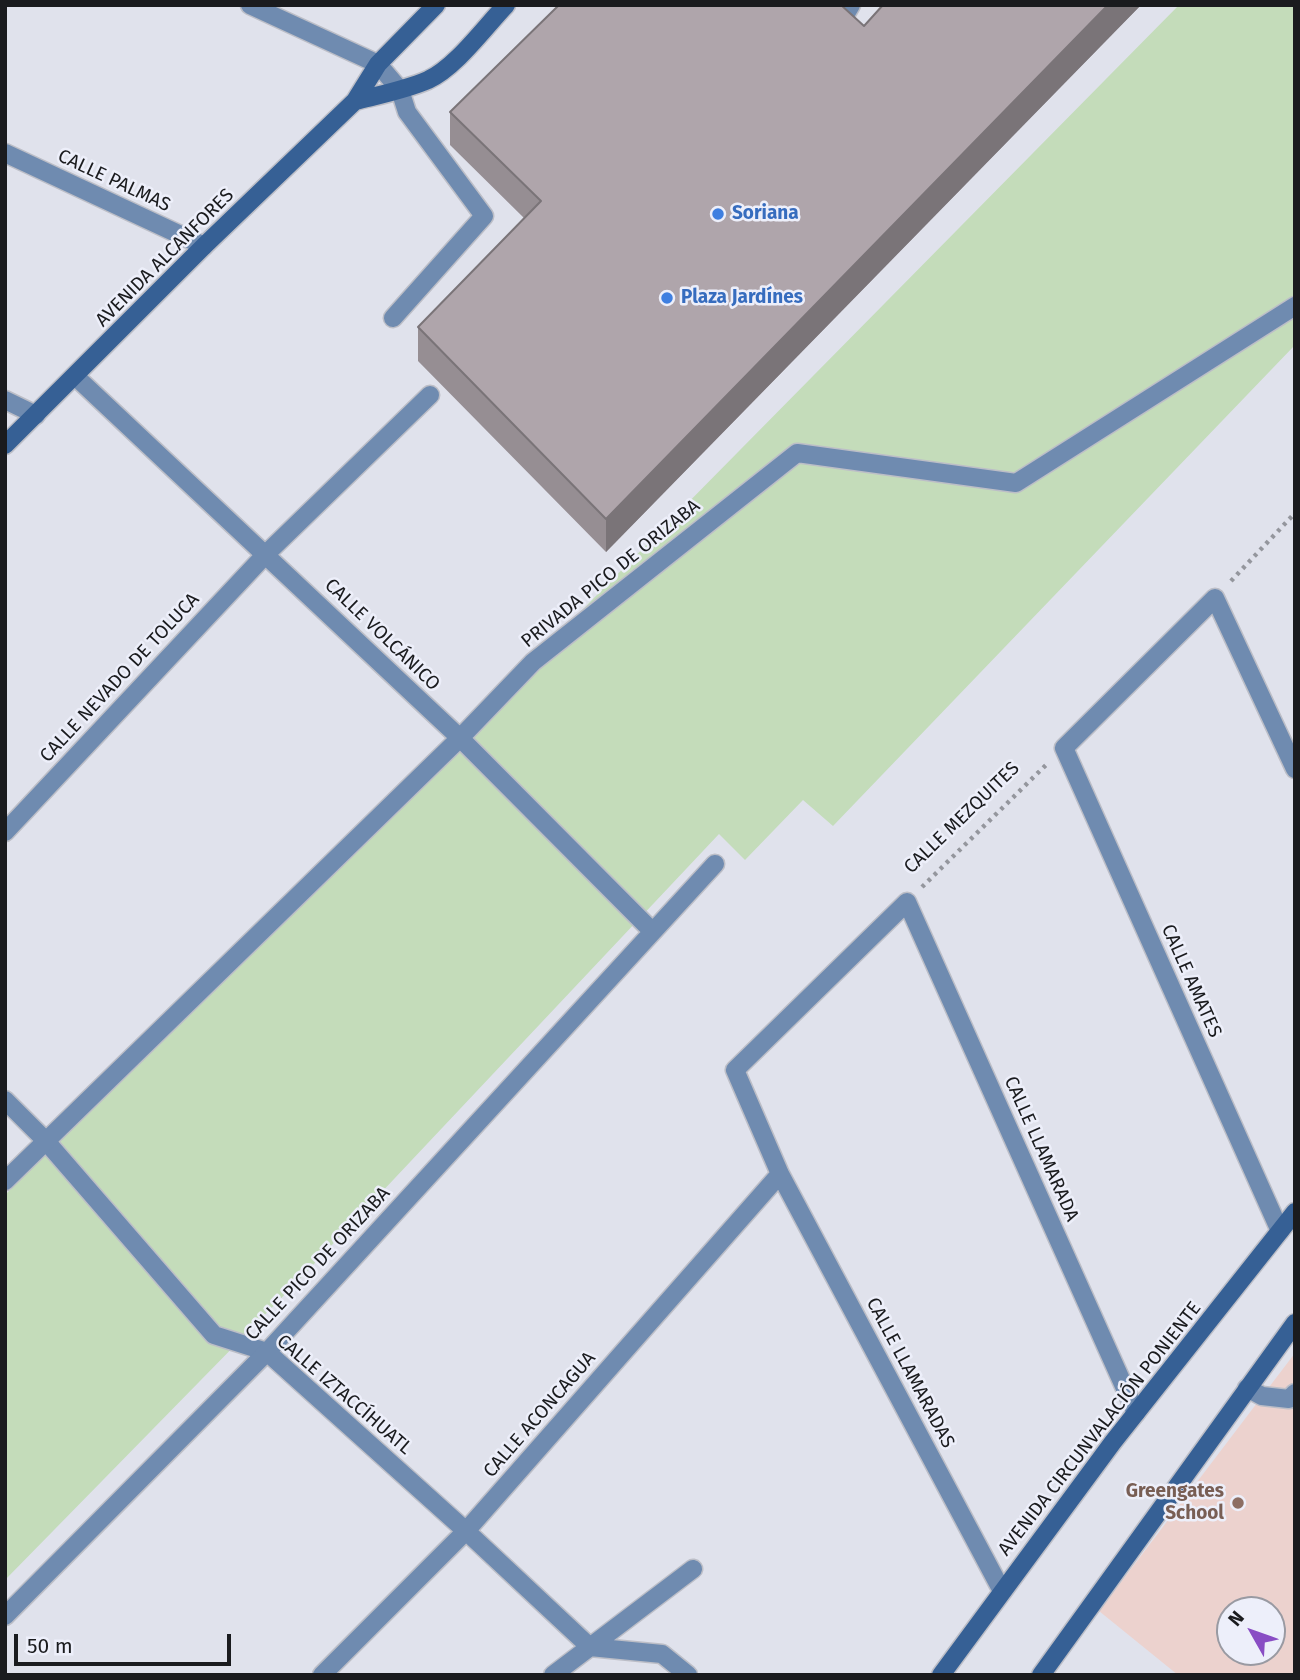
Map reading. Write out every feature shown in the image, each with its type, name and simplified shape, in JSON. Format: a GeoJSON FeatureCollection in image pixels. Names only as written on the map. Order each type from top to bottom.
{"type":"FeatureCollection","features":[{"type":"Feature","properties":{"kind":"main road","name":"AVENIDA ALCANFORES"},"geometry":{"type":"LineString","coordinates":[[5,445],[76,377],[204,246],[355,101],[378,64],[436,5]]}},
{"type":"Feature","properties":{"kind":"main road"},"geometry":{"type":"LineString","coordinates":[[355,101],[400,90],[430,79],[450,65],[506,5]]}},
{"type":"Feature","properties":{"kind":"main road","name":"AVENIDA CIRCUNVALACIÓN PONIENTE"},"geometry":{"type":"LineString","coordinates":[[942,1675],[1136,1413],[1295,1212]]}},
{"type":"Feature","properties":{"kind":"main road"},"geometry":{"type":"LineString","coordinates":[[1041,1675],[1295,1323]]}},
{"type":"Feature","properties":{"kind":"street"},"geometry":{"type":"LineString","coordinates":[[250,5],[378,64],[400,90],[407,112],[484,216],[393,318]]}},
{"type":"Feature","properties":{"kind":"street"},"geometry":{"type":"LineString","coordinates":[[821,5],[841,22],[852,5]]}},
{"type":"Feature","properties":{"kind":"street","name":"CALLE PALMAS"},"geometry":{"type":"LineString","coordinates":[[5,153],[204,246]]}},
{"type":"Feature","properties":{"kind":"street","name":"PRIVADA PICO DE ORIZABA"},"geometry":{"type":"LineString","coordinates":[[460,738],[533,662],[797,453],[1016,483],[1295,306]]}},
{"type":"Feature","properties":{"kind":"street","name":"CALLE VOLCÁNICO"},"geometry":{"type":"LineString","coordinates":[[76,377],[460,738],[652,931]]}},
{"type":"Feature","properties":{"kind":"street","name":"CALLE NEVADO DE TOLUCA"},"geometry":{"type":"LineString","coordinates":[[5,832],[266,554],[430,395]]}},
{"type":"Feature","properties":{"kind":"street"},"geometry":{"type":"LineString","coordinates":[[5,400],[36,415]]}},
{"type":"Feature","properties":{"kind":"street"},"geometry":{"type":"LineString","coordinates":[[1064,748],[1215,598],[1295,769]]}},
{"type":"Feature","properties":{"kind":"street"},"geometry":{"type":"LineString","coordinates":[[5,1181],[460,738]]}},
{"type":"Feature","properties":{"kind":"street","name":"CALLE AMATES"},"geometry":{"type":"LineString","coordinates":[[1064,748],[1280,1231]]}},
{"type":"Feature","properties":{"kind":"street"},"geometry":{"type":"LineString","coordinates":[[652,931],[715,864]]}},
{"type":"Feature","properties":{"kind":"street","name":"CALLE MEZQUITES"},"geometry":{"type":"LineString","coordinates":[[780,1174],[735,1070],[907,902]]}},
{"type":"Feature","properties":{"kind":"street","name":"CALLE LLAMARADA"},"geometry":{"type":"LineString","coordinates":[[907,902],[1136,1413]]}},
{"type":"Feature","properties":{"kind":"street","name":"CALLE PICO DE ORIZABA"},"geometry":{"type":"LineString","coordinates":[[5,1616],[267,1352],[652,931]]}},
{"type":"Feature","properties":{"kind":"street","name":"CALLE IZTACCÍHUATL"},"geometry":{"type":"LineString","coordinates":[[5,1100],[45,1140],[214,1335],[267,1352],[590,1647]]}},
{"type":"Feature","properties":{"kind":"street","name":"CALLE ACONCAGUA"},"geometry":{"type":"LineString","coordinates":[[322,1675],[466,1531],[780,1174]]}},
{"type":"Feature","properties":{"kind":"street","name":"CALLE LLAMARADAS"},"geometry":{"type":"LineString","coordinates":[[780,1174],[1002,1591]]}},
{"type":"Feature","properties":{"kind":"street"},"geometry":{"type":"LineString","coordinates":[[1248,1388],[1262,1396],[1293,1398]]}},
{"type":"Feature","properties":{"kind":"street"},"geometry":{"type":"LineString","coordinates":[[553,1675],[693,1569]]}},
{"type":"Feature","properties":{"kind":"street"},"geometry":{"type":"LineString","coordinates":[[590,1647],[662,1654],[688,1675]]}},
{"type":"Feature","properties":{"kind":"path"},"geometry":{"type":"LineString","coordinates":[[1215,598],[1295,513]]}},
{"type":"Feature","properties":{"kind":"path","name":"CALLE MEZQUITES"},"geometry":{"type":"LineString","coordinates":[[907,902],[1064,748]]}},
{"type":"Feature","properties":{"kind":"shaded area","name":"Greengates School"},"geometry":{"type":"Polygon","coordinates":[[[1295,1353],[1295,1675],[1178,1675],[1099,1611],[1295,1353]]]}},
{"type":"Feature","properties":{"kind":"green space"},"geometry":{"type":"Polygon","coordinates":[[[1179,5],[1295,5],[1295,345],[833,826],[803,800],[745,860],[719,834],[297,1282],[5,1580],[5,1195],[1179,5]]]}},
{"type":"Feature","properties":{"kind":"building","name":"Plaza Jardínes"},"geometry":{"type":"Polygon","coordinates":[[[559,5],[841,5],[864,26],[883,5],[1108,5],[606,519],[418,327],[541,201],[450,112],[559,5]]]}},
{"type":"Feature","properties":{"kind":"place","name":"Soriana"},"geometry":{"type":"Point","coordinates":[718,214]}},
{"type":"Feature","properties":{"kind":"place","name":"Plaza Jardínes"},"geometry":{"type":"Point","coordinates":[667,298]}},
{"type":"Feature","properties":{"kind":"place","name":"Greengates School"},"geometry":{"type":"Point","coordinates":[1238,1503]}}]}
